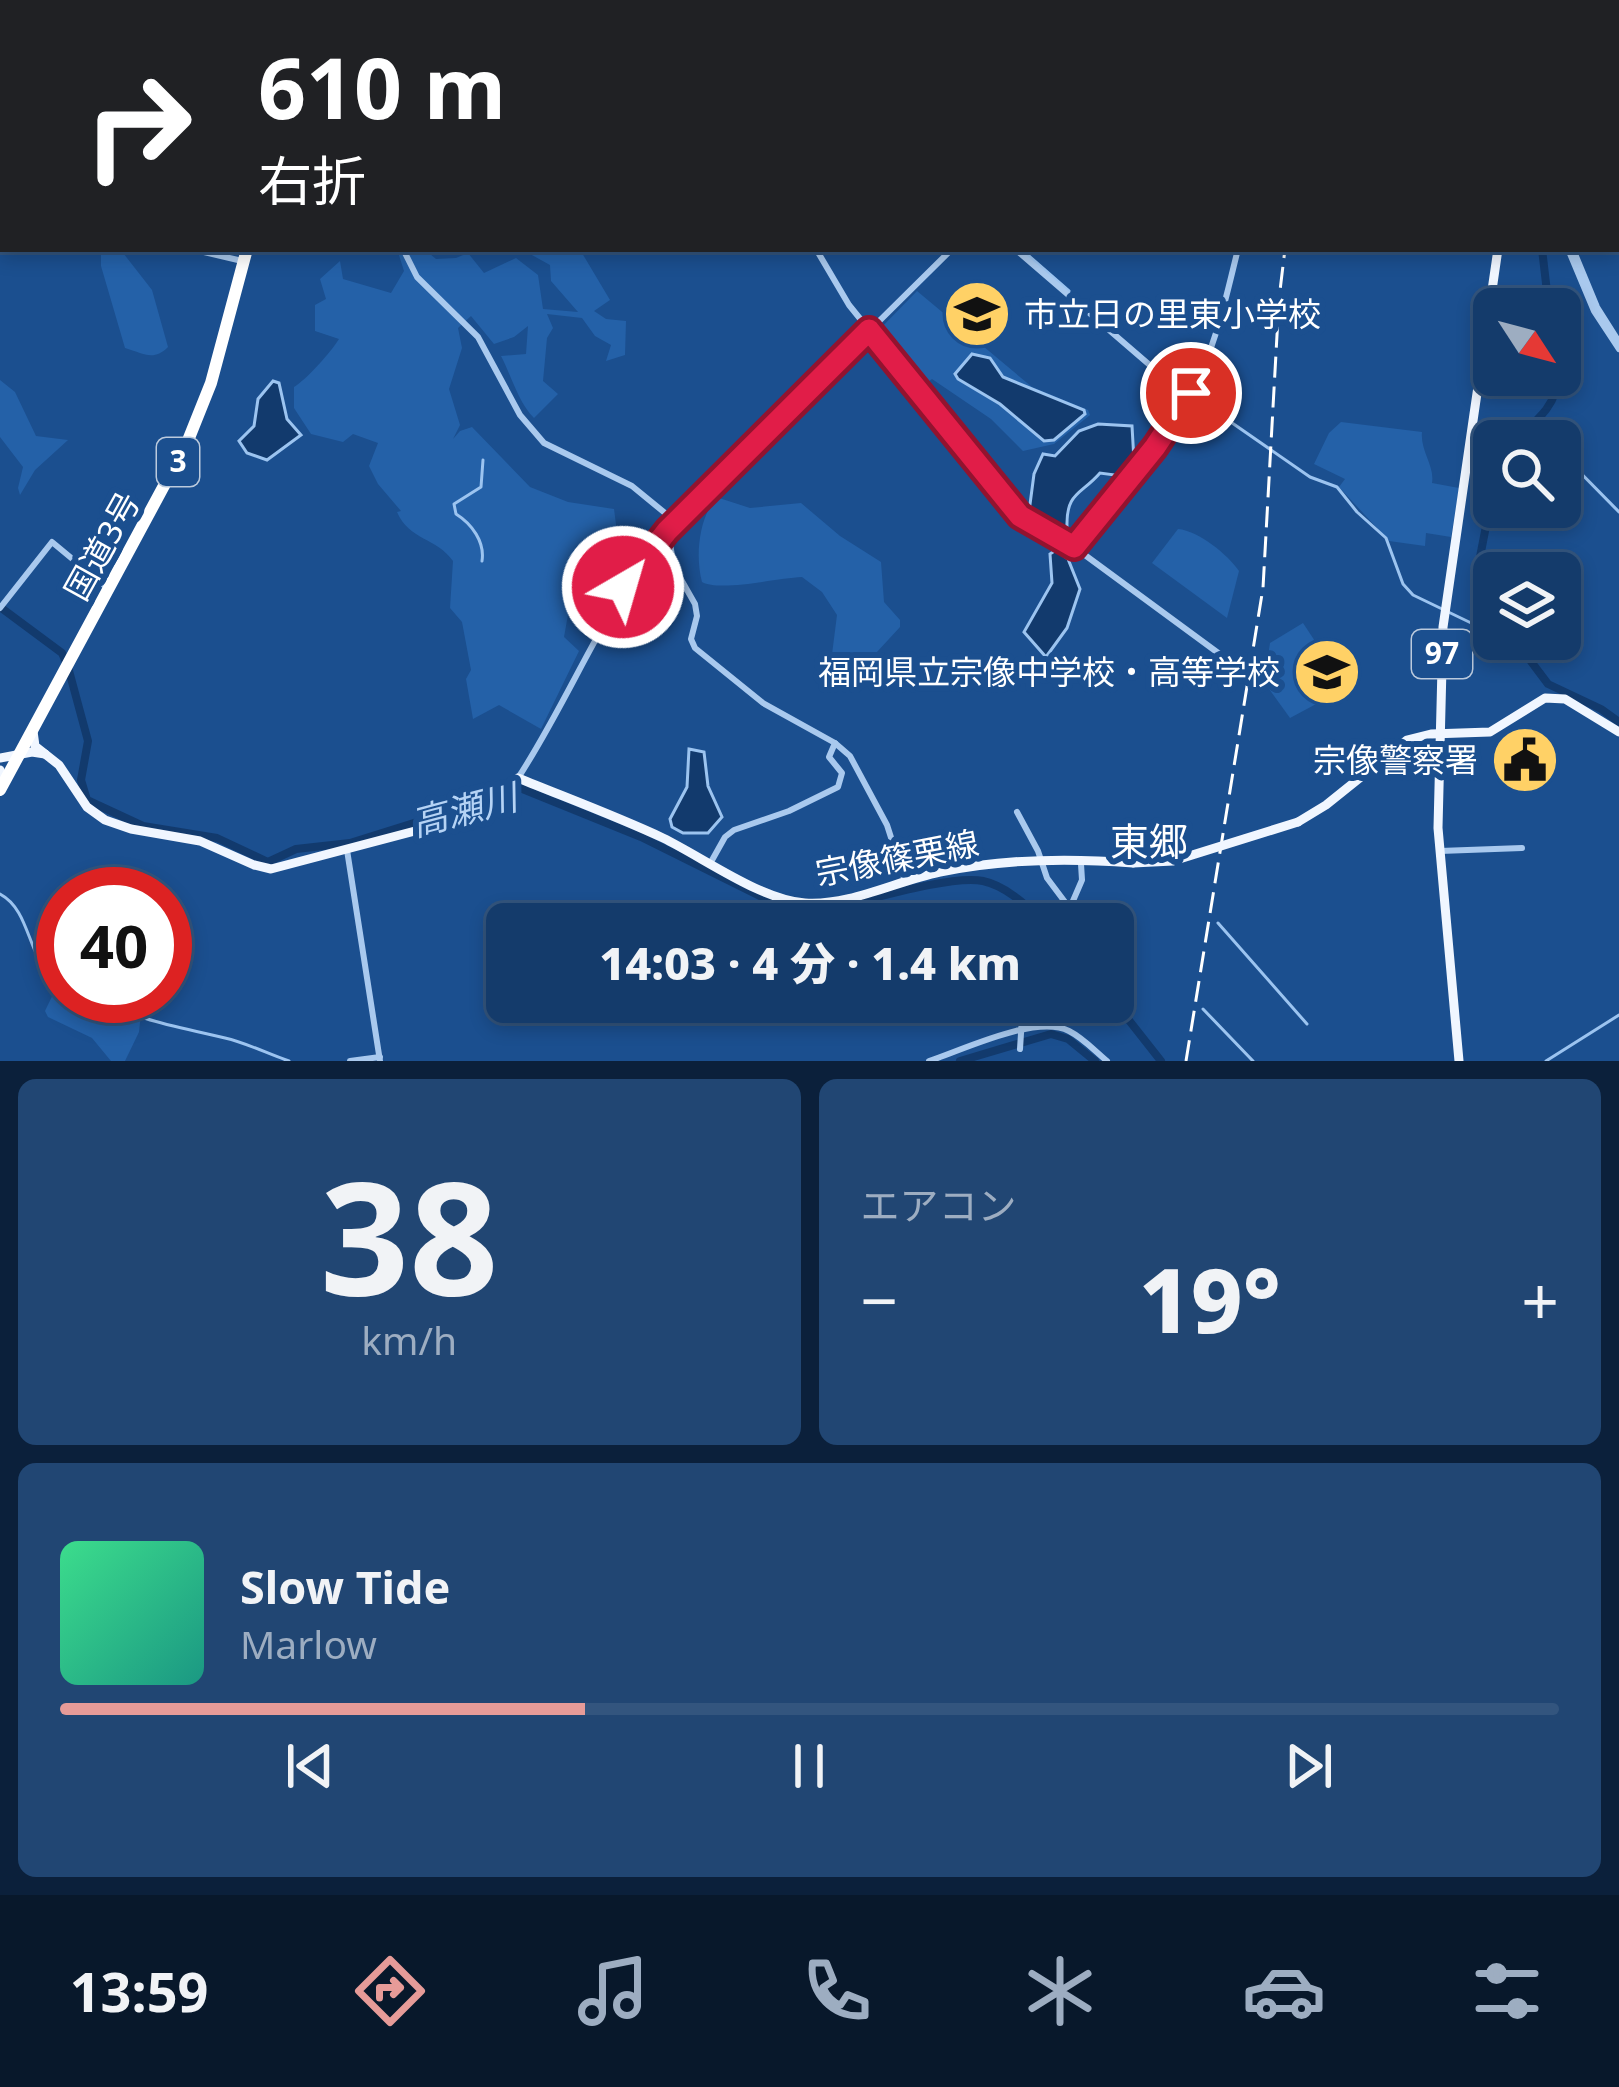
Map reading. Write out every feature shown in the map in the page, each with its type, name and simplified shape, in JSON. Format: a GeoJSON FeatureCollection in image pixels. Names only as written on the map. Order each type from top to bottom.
{"type":"FeatureCollection","features":[{"type":"Feature","properties":{"kind":"highway","name":"国道3号"},"geometry":{"type":"LineString","coordinates":[[0,790],[10,756],[33,731],[192,418],[242,252]]}},
{"type":"Feature","properties":{"kind":"highway","name":"国道3号"},"geometry":{"type":"LineString","coordinates":[[0,774],[197,421],[220,354],[242,252]]}},
{"type":"Feature","properties":{"kind":"main road","name":"97"},"geometry":{"type":"LineString","coordinates":[[1460,1061],[1440,851],[1444,616],[1498,252]]}},
{"type":"Feature","properties":{"kind":"main road","name":"宗像篠栗線"},"geometry":{"type":"LineString","coordinates":[[518,778],[633,824],[769,894],[806,903],[831,902],[954,869],[1041,862],[1173,861],[1298,822],[1326,805],[1400,743],[1419,736],[1490,732],[1538,701],[1553,697],[1581,707],[1619,732]]}},
{"type":"Feature","properties":{"kind":"main road"},"geometry":{"type":"LineString","coordinates":[[33,731],[33,741],[59,765],[87,807],[122,826],[200,842],[272,869],[394,838],[485,805],[518,778]]}},
{"type":"Feature","properties":{"kind":"main road"},"geometry":{"type":"LineString","coordinates":[[10,756],[45,754]]}},
{"type":"Feature","properties":{"kind":"street"},"geometry":{"type":"LineString","coordinates":[[404,252],[417,278],[478,338],[520,415],[544,443],[632,486],[676,522]]}},
{"type":"Feature","properties":{"kind":"street"},"geometry":{"type":"LineString","coordinates":[[818,252],[837,288],[869,330],[1020,516],[1074,547],[1240,669]]}},
{"type":"Feature","properties":{"kind":"street"},"geometry":{"type":"LineString","coordinates":[[518,778],[569,694],[623,587],[667,531],[949,252]]}},
{"type":"Feature","properties":{"kind":"street"},"geometry":{"type":"LineString","coordinates":[[1019,252],[1190,396]]}},
{"type":"Feature","properties":{"kind":"street"},"geometry":{"type":"LineString","coordinates":[[1074,547],[1190,396],[1215,334],[1237,252]]}},
{"type":"Feature","properties":{"kind":"street"},"geometry":{"type":"LineString","coordinates":[[1571,252],[1619,346]]}},
{"type":"Feature","properties":{"kind":"street"},"geometry":{"type":"LineString","coordinates":[[667,531],[674,567],[695,604],[694,648],[763,703],[835,743],[861,771],[887,826],[904,881]]}},
{"type":"Feature","properties":{"kind":"street"},"geometry":{"type":"LineString","coordinates":[[0,608],[52,542],[105,586]]}},
{"type":"Feature","properties":{"kind":"street"},"geometry":{"type":"LineString","coordinates":[[711,862],[734,830],[838,787],[842,773],[829,753],[835,743]]}},
{"type":"Feature","properties":{"kind":"street"},"geometry":{"type":"LineString","coordinates":[[1017,812],[1053,889],[1065,903]]}},
{"type":"Feature","properties":{"kind":"street"},"geometry":{"type":"LineString","coordinates":[[1440,851],[1522,848]]}},
{"type":"Feature","properties":{"kind":"street"},"geometry":{"type":"LineString","coordinates":[[346,850],[380,1059],[350,1061]]}},
{"type":"Feature","properties":{"kind":"street"},"geometry":{"type":"LineString","coordinates":[[1070,903],[1082,880],[1081,864]]}},
{"type":"Feature","properties":{"kind":"street"},"geometry":{"type":"LineString","coordinates":[[1020,1049],[1021,1023]]}},
{"type":"Feature","properties":{"kind":"street"},"geometry":{"type":"LineString","coordinates":[[929,1061],[1020,1031],[1056,1027],[1069,1031],[1107,1061]]}},
{"type":"Feature","properties":{"kind":"shaded area"},"geometry":{"type":"Polygon","coordinates":[[[101,252],[122,252],[152,290],[168,347],[163,352],[148,355],[125,348],[101,252]]]}},
{"type":"Feature","properties":{"kind":"shaded area"},"geometry":{"type":"Polygon","coordinates":[[[398,252],[428,252],[436,259],[468,253],[484,273],[516,258],[538,275],[543,309],[578,312],[551,281],[550,265],[526,252],[578,252],[610,300],[594,311],[606,319],[626,321],[625,355],[606,361],[611,345],[595,336],[582,318],[547,314],[553,328],[547,338],[543,381],[558,394],[534,418],[501,356],[526,354],[528,326],[494,344],[471,316],[458,328],[462,348],[449,389],[460,425],[453,439],[472,427],[530,487],[568,502],[614,509],[617,532],[571,598],[564,637],[579,651],[541,729],[499,705],[473,719],[462,622],[450,608],[453,561],[402,521],[397,512],[401,511],[378,484],[369,466],[378,443],[353,434],[343,442],[311,434],[294,408],[294,387],[339,339],[315,331],[315,305],[326,299],[320,279],[340,261],[343,279],[391,293],[404,271],[398,252]]]}},
{"type":"Feature","properties":{"kind":"shaded area"},"geometry":{"type":"Polygon","coordinates":[[[917,291],[1032,387],[1088,410],[1090,415],[1054,444],[1023,451],[991,419],[932,379],[920,388],[876,333],[917,291]]]}},
{"type":"Feature","properties":{"kind":"shaded area"},"geometry":{"type":"Polygon","coordinates":[[[972,354],[990,358],[1003,377],[1085,414],[1054,440],[1044,441],[1000,404],[958,379],[955,374],[972,354]]]}},
{"type":"Feature","properties":{"kind":"shaded area"},"geometry":{"type":"Polygon","coordinates":[[[0,380],[15,392],[36,436],[68,440],[35,470],[20,495],[23,467],[0,437],[0,380]]]}},
{"type":"Feature","properties":{"kind":"shaded area"},"geometry":{"type":"Polygon","coordinates":[[[273,381],[279,383],[287,419],[301,435],[267,460],[247,453],[239,441],[254,426],[258,399],[273,381]]]}},
{"type":"Feature","properties":{"kind":"shaded area"},"geometry":{"type":"Polygon","coordinates":[[[1341,422],[1422,432],[1432,483],[1459,488],[1451,537],[1426,533],[1425,546],[1389,541],[1339,487],[1345,479],[1314,464],[1329,433],[1341,422]]]}},
{"type":"Feature","properties":{"kind":"shaded area"},"geometry":{"type":"Polygon","coordinates":[[[1098,424],[1132,426],[1134,461],[1122,476],[1100,473],[1072,500],[1067,527],[1058,531],[1029,512],[1034,474],[1043,454],[1055,456],[1079,431],[1098,424]]]}},
{"type":"Feature","properties":{"kind":"shaded area"},"geometry":{"type":"Polygon","coordinates":[[[716,497],[750,508],[801,503],[881,562],[884,602],[900,620],[900,627],[853,678],[833,682],[829,678],[837,615],[822,592],[802,577],[735,585],[702,582],[700,538],[716,497]]]}},
{"type":"Feature","properties":{"kind":"shaded area"},"geometry":{"type":"Polygon","coordinates":[[[1178,529],[1212,544],[1239,571],[1227,618],[1152,563],[1178,529]]]}},
{"type":"Feature","properties":{"kind":"shaded area"},"geometry":{"type":"Polygon","coordinates":[[[1056,550],[1068,559],[1080,589],[1067,628],[1046,657],[1024,632],[1052,583],[1050,554],[1056,550]]]}},
{"type":"Feature","properties":{"kind":"shaded area"},"geometry":{"type":"Polygon","coordinates":[[[1303,623],[1346,688],[1290,718],[1264,682],[1270,643],[1303,623]]]}},
{"type":"Feature","properties":{"kind":"shaded area"},"geometry":{"type":"Polygon","coordinates":[[[689,749],[704,752],[708,786],[722,817],[708,833],[683,833],[672,827],[670,819],[687,787],[689,749]]]}},
{"type":"Feature","properties":{"kind":"shaded area"},"geometry":{"type":"Polygon","coordinates":[[[61,1023],[140,1023],[125,1061],[111,1061],[92,1038],[61,1023]]]}},
{"type":"Feature","properties":{"kind":"waterway"},"geometry":{"type":"LineString","coordinates":[[1024,252],[1069,291]]}},
{"type":"Feature","properties":{"kind":"waterway"},"geometry":{"type":"LineString","coordinates":[[1542,252],[1547,288]]}},
{"type":"Feature","properties":{"kind":"waterway"},"geometry":{"type":"LineString","coordinates":[[1176,384],[1310,477],[1337,487],[1386,538],[1403,584],[1413,595],[1473,624]]}},
{"type":"Feature","properties":{"kind":"waterway"},"geometry":{"type":"LineString","coordinates":[[1537,420],[1554,396]]}},
{"type":"Feature","properties":{"kind":"waterway"},"geometry":{"type":"LineString","coordinates":[[482,561],[479,540],[456,514],[454,504],[481,487],[483,460]]}},
{"type":"Feature","properties":{"kind":"waterway"},"geometry":{"type":"LineString","coordinates":[[1581,473],[1619,512]]}},
{"type":"Feature","properties":{"kind":"waterway"},"geometry":{"type":"LineString","coordinates":[[1481,552],[1486,528]]}},
{"type":"Feature","properties":{"kind":"waterway","name":"高瀬川"},"geometry":{"type":"LineString","coordinates":[[0,607],[62,653],[88,741],[81,780],[87,800],[143,826],[217,838],[268,862],[296,849],[350,843],[417,822],[501,788],[520,788],[641,837],[774,903]]}},
{"type":"Feature","properties":{"kind":"waterway"},"geometry":{"type":"LineString","coordinates":[[1530,660],[1548,684],[1619,722]]}},
{"type":"Feature","properties":{"kind":"waterway","name":"高瀬川"},"geometry":{"type":"LineString","coordinates":[[855,903],[968,880],[992,884],[1022,903]]}},
{"type":"Feature","properties":{"kind":"waterway"},"geometry":{"type":"LineString","coordinates":[[0,894],[19,913],[36,952]]}},
{"type":"Feature","properties":{"kind":"waterway"},"geometry":{"type":"LineString","coordinates":[[1218,923],[1307,1024]]}},
{"type":"Feature","properties":{"kind":"waterway"},"geometry":{"type":"LineString","coordinates":[[1203,1009],[1253,1061]]}},
{"type":"Feature","properties":{"kind":"waterway"},"geometry":{"type":"LineString","coordinates":[[1546,1061],[1619,1015]]}},
{"type":"Feature","properties":{"kind":"waterway"},"geometry":{"type":"LineString","coordinates":[[163,1023],[233,1040],[289,1061]]}},
{"type":"Feature","properties":{"kind":"waterway","name":"高瀬川"},"geometry":{"type":"LineString","coordinates":[[1131,1023],[1161,1061]]}},
{"type":"Feature","properties":{"kind":"waterway"},"geometry":{"type":"LineString","coordinates":[[960,1061],[1051,1034],[1068,1039],[1095,1061]]}},
{"type":"Feature","properties":{"kind":"railway"},"geometry":{"type":"LineString","coordinates":[[1186,1061],[1263,588],[1285,252]]}},
{"type":"Feature","properties":{"kind":"place","name":"市立日の里東小学校"},"geometry":{"type":"Point","coordinates":[977,314]}},
{"type":"Feature","properties":{"kind":"place","name":"福岡県立宗像中学校・高等学校"},"geometry":{"type":"Point","coordinates":[1327,672]}},
{"type":"Feature","properties":{"kind":"place","name":"宗像警察署"},"geometry":{"type":"Point","coordinates":[1525,760]}},
{"type":"Feature","properties":{"kind":"district","name":"東郷"},"geometry":{"type":"Point","coordinates":[1149,842]}},
{"type":"Feature","properties":{"kind":"route"},"geometry":{"type":"LineString","coordinates":[[623,587],[667,531],[869,330],[1020,516],[1074,547],[1155,447],[1191,393]]}}]}
